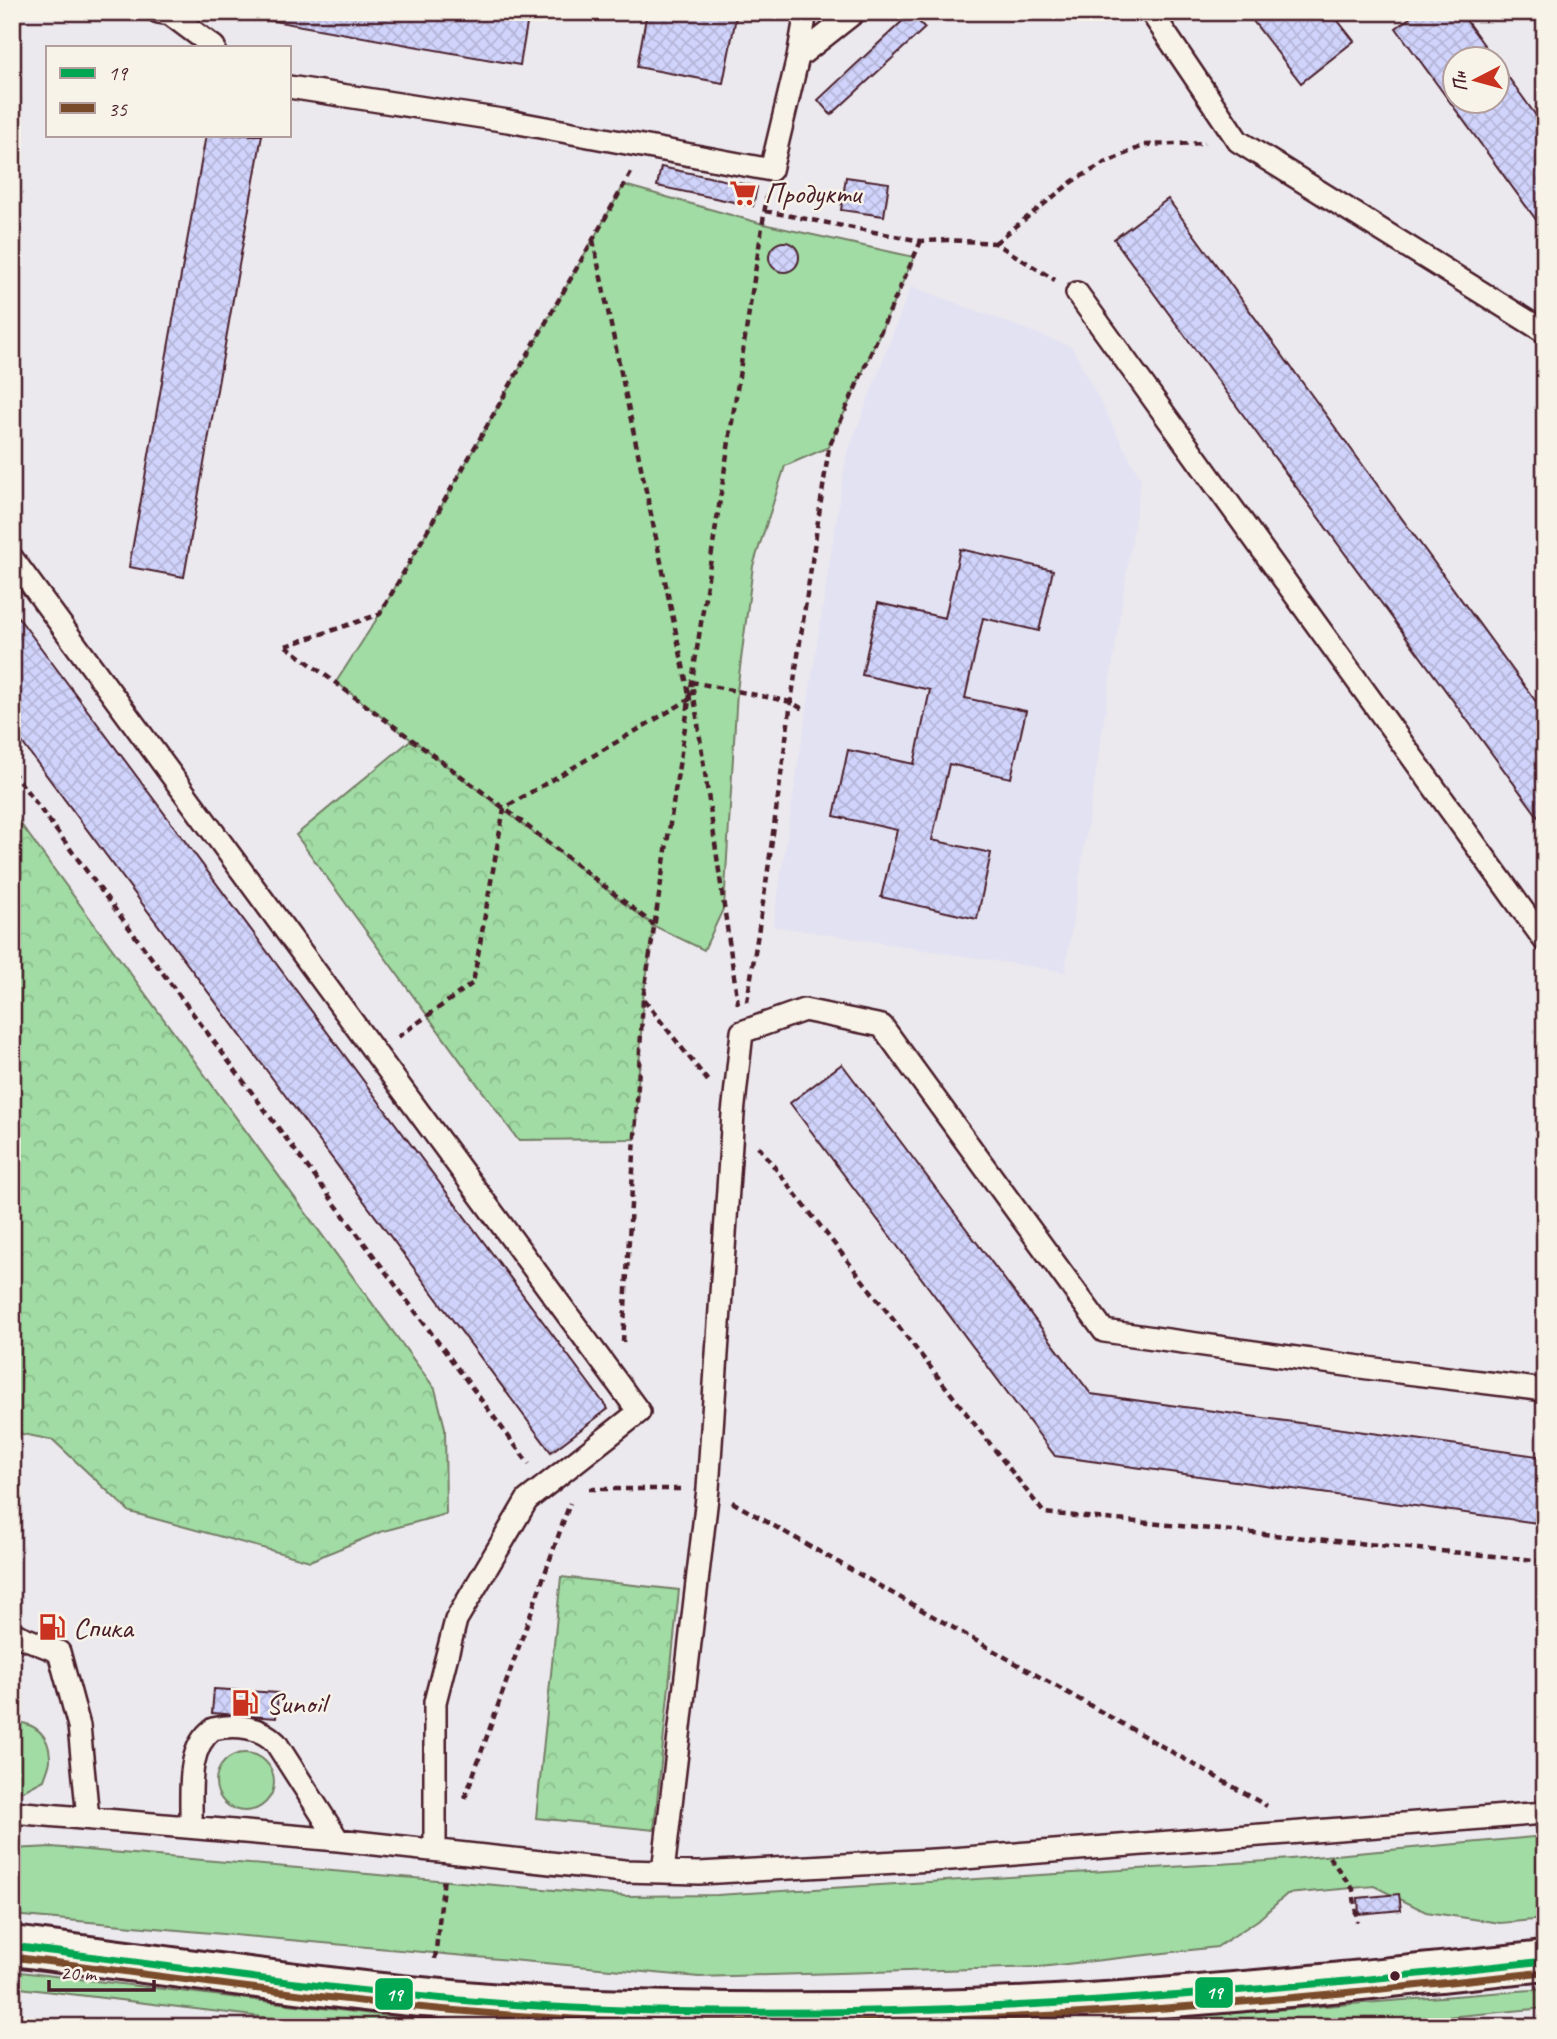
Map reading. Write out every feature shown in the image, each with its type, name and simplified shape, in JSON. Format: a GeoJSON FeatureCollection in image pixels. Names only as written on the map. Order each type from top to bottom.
{"type":"FeatureCollection","features":[{"type":"Feature","properties":{"kind":"main road"},"geometry":{"type":"LineString","coordinates":[[12,1946],[432,1999],[669,2011],[958,2010],[1121,2001],[1545,1961]]}},
{"type":"Feature","properties":{"kind":"lane"},"geometry":{"type":"LineString","coordinates":[[158,12],[170,14],[213,46]]}},
{"type":"Feature","properties":{"kind":"lane"},"geometry":{"type":"LineString","coordinates":[[290,87],[508,121],[771,170],[806,12]]}},
{"type":"Feature","properties":{"kind":"lane"},"geometry":{"type":"LineString","coordinates":[[798,57],[855,12]]}},
{"type":"Feature","properties":{"kind":"lane"},"geometry":{"type":"LineString","coordinates":[[1152,12],[1238,141],[1545,332]]}},
{"type":"Feature","properties":{"kind":"lane"},"geometry":{"type":"LineString","coordinates":[[1077,293],[1545,941]]}},
{"type":"Feature","properties":{"kind":"lane"},"geometry":{"type":"LineString","coordinates":[[12,558],[639,1412],[527,1500],[456,1620],[435,1702],[440,1850]]}},
{"type":"Feature","properties":{"kind":"lane"},"geometry":{"type":"LineString","coordinates":[[663,1872],[708,1489],[741,1032],[804,1010],[882,1026],[1104,1331],[1545,1391]]}},
{"type":"Feature","properties":{"kind":"lane"},"geometry":{"type":"LineString","coordinates":[[12,1633],[59,1652],[79,1726],[88,1818]]}},
{"type":"Feature","properties":{"kind":"lane"},"geometry":{"type":"LineString","coordinates":[[191,1826],[193,1766],[200,1742],[213,1728],[249,1728],[268,1735],[276,1743],[338,1840]]}},
{"type":"Feature","properties":{"kind":"lane"},"geometry":{"type":"LineString","coordinates":[[12,1812],[338,1840],[624,1871],[663,1872],[741,1872],[874,1864],[1545,1813]]}},
{"type":"Feature","properties":{"kind":"path"},"geometry":{"type":"LineString","coordinates":[[995,243],[1073,181],[1145,145],[1238,141]]}},
{"type":"Feature","properties":{"kind":"path"},"geometry":{"type":"LineString","coordinates":[[646,147],[380,614],[286,646],[504,808],[654,926]]}},
{"type":"Feature","properties":{"kind":"path"},"geometry":{"type":"LineString","coordinates":[[620,1387],[643,999],[771,170]]}},
{"type":"Feature","properties":{"kind":"path"},"geometry":{"type":"LineString","coordinates":[[765,211],[921,241],[995,243],[1077,293]]}},
{"type":"Feature","properties":{"kind":"path"},"geometry":{"type":"LineString","coordinates":[[593,240],[690,699]]}},
{"type":"Feature","properties":{"kind":"path"},"geometry":{"type":"LineString","coordinates":[[741,1032],[767,877],[829,447],[921,241]]}},
{"type":"Feature","properties":{"kind":"path"},"geometry":{"type":"LineString","coordinates":[[692,682],[791,702],[806,711]]}},
{"type":"Feature","properties":{"kind":"path"},"geometry":{"type":"LineString","coordinates":[[692,682],[741,1032]]}},
{"type":"Feature","properties":{"kind":"path"},"geometry":{"type":"LineString","coordinates":[[375,1053],[474,983],[504,808],[690,699]]}},
{"type":"Feature","properties":{"kind":"path"},"geometry":{"type":"LineString","coordinates":[[12,771],[545,1486],[575,1489],[708,1489],[1309,1830],[1353,1889],[1357,1922]]}},
{"type":"Feature","properties":{"kind":"path"},"geometry":{"type":"LineString","coordinates":[[643,999],[1044,1513],[1545,1561]]}},
{"type":"Feature","properties":{"kind":"path"},"geometry":{"type":"LineString","coordinates":[[465,1799],[575,1489]]}},
{"type":"Feature","properties":{"kind":"path"},"geometry":{"type":"LineString","coordinates":[[436,1959],[440,1850]]}},
{"type":"Feature","properties":{"kind":"shaded area"},"geometry":{"type":"Polygon","coordinates":[[[911,286],[1072,347],[1141,480],[1065,972],[773,926],[846,457],[911,286]]]}},
{"type":"Feature","properties":{"kind":"green space"},"geometry":{"type":"Polygon","coordinates":[[[624,185],[763,224],[914,257],[829,447],[785,466],[753,566],[737,691],[724,907],[704,950],[654,926],[336,682],[380,614],[624,185]]]}},
{"type":"Feature","properties":{"kind":"green space"},"geometry":{"type":"Polygon","coordinates":[[[412,739],[654,926],[643,999],[635,1139],[518,1140],[296,835],[412,739]]]}},
{"type":"Feature","properties":{"kind":"green space"},"geometry":{"type":"Polygon","coordinates":[[[12,812],[435,1389],[445,1428],[446,1514],[380,1532],[310,1561],[130,1512],[53,1440],[12,1432],[12,812]]]}},
{"type":"Feature","properties":{"kind":"green space"},"geometry":{"type":"Polygon","coordinates":[[[561,1577],[679,1590],[654,1830],[536,1818],[561,1577]]]}},
{"type":"Feature","properties":{"kind":"green space"},"geometry":{"type":"Polygon","coordinates":[[[12,1721],[27,1724],[39,1731],[49,1749],[50,1763],[44,1780],[23,1791],[12,1791],[12,1721]]]}},
{"type":"Feature","properties":{"kind":"green space"},"geometry":{"type":"Polygon","coordinates":[[[239,1753],[251,1753],[266,1761],[274,1776],[274,1788],[266,1803],[251,1811],[239,1811],[224,1803],[216,1788],[216,1776],[224,1761],[239,1753]]]}},
{"type":"Feature","properties":{"kind":"green space"},"geometry":{"type":"Polygon","coordinates":[[[1545,1836],[1545,1919],[1500,1923],[1426,1912],[1374,1886],[1287,1894],[1258,1920],[1217,1947],[1040,1967],[699,1977],[12,1915],[12,1849],[52,1847],[624,1896],[717,1895],[1268,1861],[1545,1836]]]}},
{"type":"Feature","properties":{"kind":"green space"},"geometry":{"type":"Polygon","coordinates":[[[12,1971],[414,2019],[413,2027],[345,2027],[12,1987],[12,1971]]]}},
{"type":"Feature","properties":{"kind":"green space"},"geometry":{"type":"Polygon","coordinates":[[[1545,1989],[1545,2008],[1338,2027],[1032,2027],[1095,2024],[1545,1989]]]}},
{"type":"Feature","properties":{"kind":"green space"},"geometry":{"type":"Polygon","coordinates":[[[445,2020],[573,2027],[445,2027],[445,2020]]]}},
{"type":"Feature","properties":{"kind":"building"},"geometry":{"type":"Polygon","coordinates":[[[224,12],[529,12],[520,65],[224,12]]]}},
{"type":"Feature","properties":{"kind":"building"},"geometry":{"type":"Polygon","coordinates":[[[647,12],[737,12],[723,83],[637,67],[647,12]]]}},
{"type":"Feature","properties":{"kind":"building"},"geometry":{"type":"Polygon","coordinates":[[[1246,12],[1331,12],[1354,41],[1301,83],[1246,12]]]}},
{"type":"Feature","properties":{"kind":"building"},"geometry":{"type":"Polygon","coordinates":[[[1418,12],[1460,12],[1485,46],[1442,46],[1442,91],[1396,28],[1418,12]]]}},
{"type":"Feature","properties":{"kind":"building"},"geometry":{"type":"Polygon","coordinates":[[[911,13],[925,28],[831,115],[818,100],[911,13]]]}},
{"type":"Feature","properties":{"kind":"building"},"geometry":{"type":"Polygon","coordinates":[[[1512,82],[1545,128],[1545,232],[1460,116],[1512,116],[1512,82]]]}},
{"type":"Feature","properties":{"kind":"building"},"geometry":{"type":"Polygon","coordinates":[[[206,136],[262,136],[184,577],[129,567],[206,136]]]}},
{"type":"Feature","properties":{"kind":"building"},"geometry":{"type":"Polygon","coordinates":[[[661,167],[757,187],[753,206],[657,186],[661,167]]]}},
{"type":"Feature","properties":{"kind":"building"},"geometry":{"type":"Polygon","coordinates":[[[846,177],[889,183],[884,216],[841,210],[846,177]]]}},
{"type":"Feature","properties":{"kind":"building"},"geometry":{"type":"Polygon","coordinates":[[[1168,199],[1545,714],[1545,826],[1114,239],[1168,199]]]}},
{"type":"Feature","properties":{"kind":"building"},"geometry":{"type":"Polygon","coordinates":[[[784,242],[794,247],[799,257],[794,267],[784,272],[774,267],[769,257],[774,247],[784,242]]]}},
{"type":"Feature","properties":{"kind":"building"},"geometry":{"type":"Polygon","coordinates":[[[960,549],[1053,570],[1039,631],[983,618],[965,698],[1026,711],[1011,778],[949,764],[932,840],[991,853],[977,919],[881,897],[897,830],[834,816],[848,750],[914,764],[930,690],[862,675],[878,603],[945,618],[960,549]]]}},
{"type":"Feature","properties":{"kind":"building"},"geometry":{"type":"Polygon","coordinates":[[[12,609],[608,1409],[551,1452],[12,729],[12,609]]]}},
{"type":"Feature","properties":{"kind":"building"},"geometry":{"type":"Polygon","coordinates":[[[842,1064],[1091,1394],[1545,1457],[1545,1524],[1055,1456],[790,1103],[842,1064]]]}},
{"type":"Feature","properties":{"kind":"building","name":"Sunoil"},"geometry":{"type":"Polygon","coordinates":[[[214,1689],[278,1693],[276,1718],[212,1713],[214,1689]]]}},
{"type":"Feature","properties":{"kind":"building"},"geometry":{"type":"Polygon","coordinates":[[[1399,1894],[1401,1910],[1359,1914],[1358,1898],[1399,1894]]]}},
{"type":"Feature","properties":{"kind":"transit line","name":"19"},"geometry":{"type":"LineString","coordinates":[[12,1946],[303,1984],[449,1999],[596,2009],[716,2012],[835,2012],[1071,2003],[1308,1985],[1545,1961]]}},
{"type":"Feature","properties":{"kind":"transit line","name":"35"},"geometry":{"type":"LineString","coordinates":[[12,1957],[449,2010],[596,2020],[727,2023],[925,2021],[1056,2015],[1280,1999],[1545,1972]]}},
{"type":"Feature","properties":{"kind":"place","name":"Продукти"},"geometry":{"type":"Point","coordinates":[743,193]}},
{"type":"Feature","properties":{"kind":"place","name":"Спика"},"geometry":{"type":"Point","coordinates":[52,1627]}},
{"type":"Feature","properties":{"kind":"place","name":"Sunoil"},"geometry":{"type":"Point","coordinates":[245,1703]}}]}
